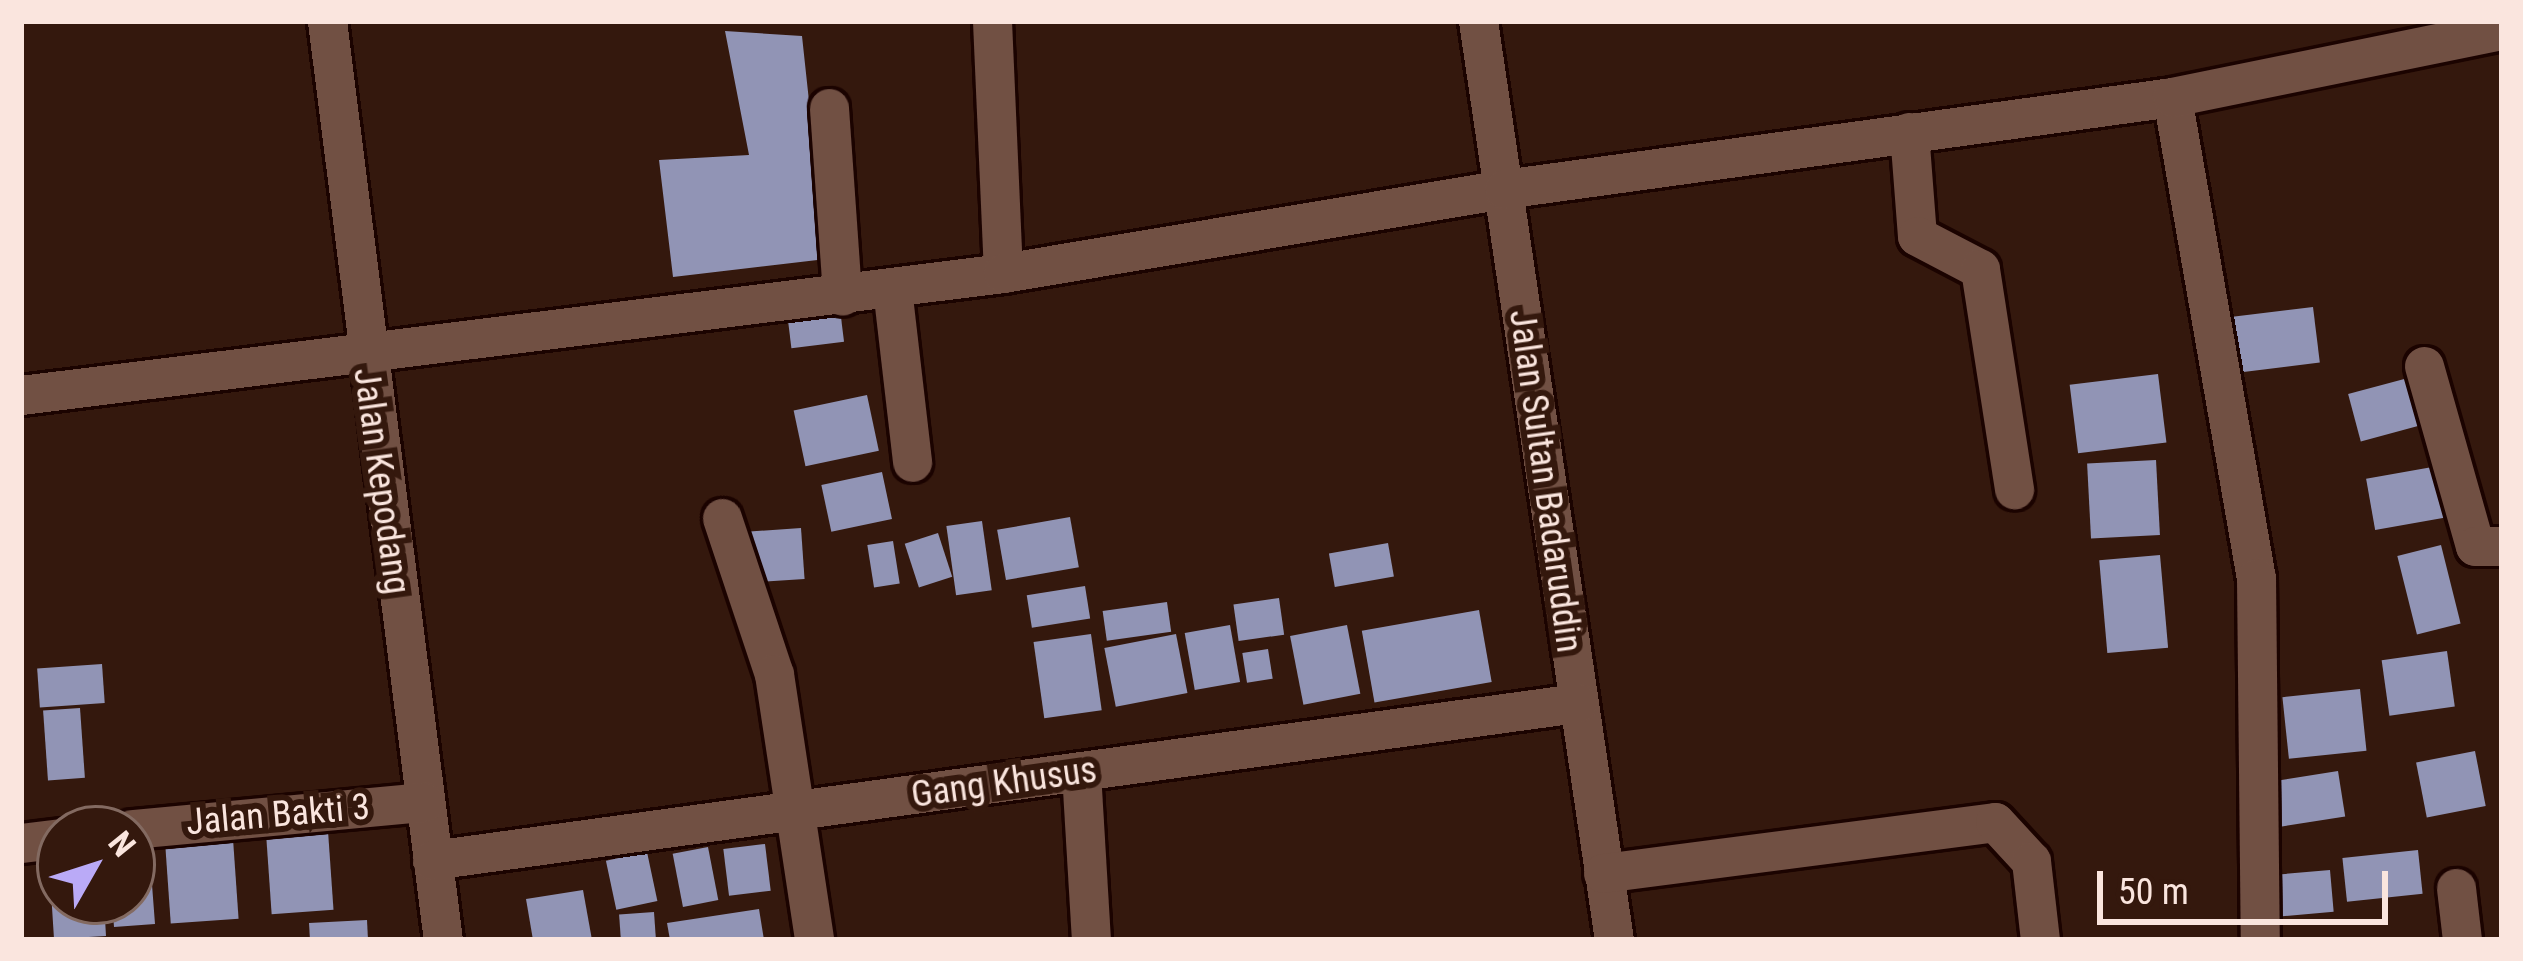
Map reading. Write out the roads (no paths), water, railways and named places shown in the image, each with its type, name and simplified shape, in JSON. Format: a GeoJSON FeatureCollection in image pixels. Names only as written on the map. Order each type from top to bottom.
{"type":"FeatureCollection","features":[{"type":"Feature","properties":{"kind":"street","name":"Jalan Kepodang"},"geometry":{"type":"LineString","coordinates":[[327,21],[364,360],[443,940]]}},
{"type":"Feature","properties":{"kind":"street"},"geometry":{"type":"LineString","coordinates":[[992,21],[1003,273]]}},
{"type":"Feature","properties":{"kind":"street","name":"Jalan Sultan Badaruddin"},"geometry":{"type":"LineString","coordinates":[[1478,21],[1613,940]]}},
{"type":"Feature","properties":{"kind":"street"},"geometry":{"type":"LineString","coordinates":[[21,394],[364,360],[1003,273],[1504,189],[2173,98],[2502,30]]}},
{"type":"Feature","properties":{"kind":"street"},"geometry":{"type":"LineString","coordinates":[[2173,98],[2256,578],[2260,940]]}},
{"type":"Feature","properties":{"kind":"street"},"geometry":{"type":"LineString","coordinates":[[829,108],[842,296]]}},
{"type":"Feature","properties":{"kind":"street"},"geometry":{"type":"LineString","coordinates":[[1909,132],[1917,236],[1980,269],[2014,490]]}},
{"type":"Feature","properties":{"kind":"street"},"geometry":{"type":"LineString","coordinates":[[892,288],[912,462]]}},
{"type":"Feature","properties":{"kind":"street"},"geometry":{"type":"LineString","coordinates":[[2424,366],[2474,546],[2502,546]]}},
{"type":"Feature","properties":{"kind":"street"},"geometry":{"type":"LineString","coordinates":[[722,518],[769,651],[814,940]]}},
{"type":"Feature","properties":{"kind":"street","name":"Gang Khusus"},"geometry":{"type":"LineString","coordinates":[[432,860],[798,814],[1577,703]]}},
{"type":"Feature","properties":{"kind":"street"},"geometry":{"type":"LineString","coordinates":[[1082,772],[1091,940]]}},
{"type":"Feature","properties":{"kind":"street","name":"Jalan Bakti 3"},"geometry":{"type":"LineString","coordinates":[[156,828],[424,802]]}},
{"type":"Feature","properties":{"kind":"street"},"geometry":{"type":"LineString","coordinates":[[1603,873],[1995,822],[2031,861],[2040,940]]}},
{"type":"Feature","properties":{"kind":"street"},"geometry":{"type":"LineString","coordinates":[[2456,887],[2462,940]]}}]}
